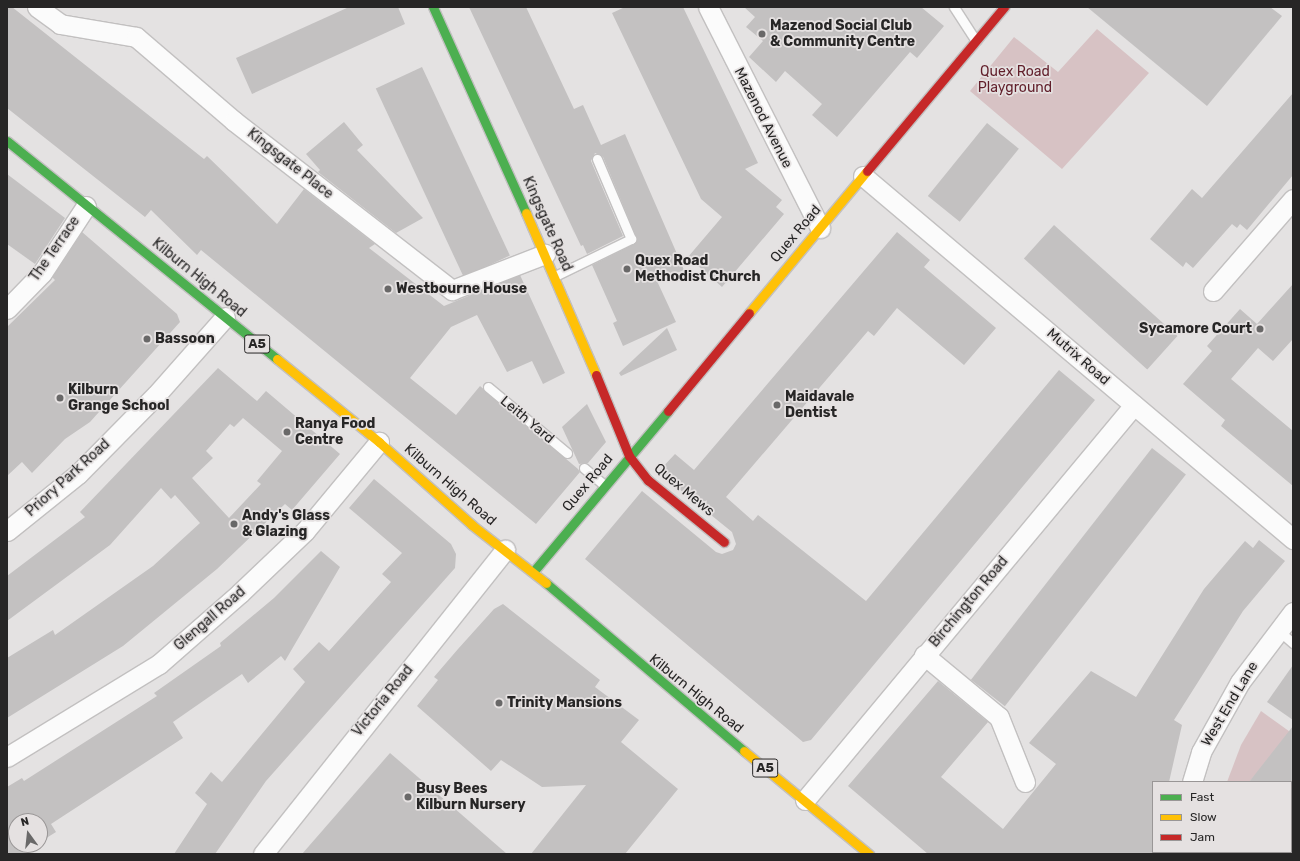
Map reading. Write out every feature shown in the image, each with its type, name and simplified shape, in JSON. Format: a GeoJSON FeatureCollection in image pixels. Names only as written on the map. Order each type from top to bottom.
{"type":"FeatureCollection","features":[{"type":"Feature","properties":{"kind":"main road","name":"Kingsgate Road"},"geometry":{"type":"LineString","coordinates":[[433,7],[555,276],[629,456]]}},
{"type":"Feature","properties":{"kind":"main road","name":"Quex Road"},"geometry":{"type":"LineString","coordinates":[[533,572],[1004,7]]}},
{"type":"Feature","properties":{"kind":"main road","name":"Kilburn High Road"},"geometry":{"type":"LineString","coordinates":[[7,141],[380,442],[505,550],[590,618],[627,655],[870,854]]}},
{"type":"Feature","properties":{"kind":"main road","name":"Quex Mews"},"geometry":{"type":"LineString","coordinates":[[629,456],[648,480],[724,542]]}},
{"type":"Feature","properties":{"kind":"street","name":"Kingsgate Place"},"geometry":{"type":"LineString","coordinates":[[38,7],[60,24],[136,38],[234,121],[452,290],[545,254]]}},
{"type":"Feature","properties":{"kind":"street","name":"Mazenod Avenue"},"geometry":{"type":"LineString","coordinates":[[708,7],[820,228]]}},
{"type":"Feature","properties":{"kind":"street","name":"Mutrix Road"},"geometry":{"type":"LineString","coordinates":[[863,176],[1293,539]]}},
{"type":"Feature","properties":{"kind":"street"},"geometry":{"type":"LineString","coordinates":[[1213,291],[1293,199]]}},
{"type":"Feature","properties":{"kind":"street","name":"The Terrace"},"geometry":{"type":"LineString","coordinates":[[7,309],[42,273],[86,206]]}},
{"type":"Feature","properties":{"kind":"street","name":"Priory Park Road"},"geometry":{"type":"LineString","coordinates":[[7,532],[78,474],[156,395],[225,317]]}},
{"type":"Feature","properties":{"kind":"street","name":"Birchington Road"},"geometry":{"type":"LineString","coordinates":[[805,800],[924,655],[1134,405]]}},
{"type":"Feature","properties":{"kind":"street","name":"Glengall Road"},"geometry":{"type":"LineString","coordinates":[[7,757],[159,664],[240,593],[305,530],[380,442]]}},
{"type":"Feature","properties":{"kind":"street","name":"Victoria Road"},"geometry":{"type":"LineString","coordinates":[[263,854],[505,550]]}},
{"type":"Feature","properties":{"kind":"street","name":"West End Lane"},"geometry":{"type":"LineString","coordinates":[[1192,781],[1201,752],[1240,682],[1293,612]]}},
{"type":"Feature","properties":{"kind":"street"},"geometry":{"type":"LineString","coordinates":[[924,655],[999,717],[1025,782]]}},
{"type":"Feature","properties":{"kind":"lane"},"geometry":{"type":"LineString","coordinates":[[954,7],[976,41]]}},
{"type":"Feature","properties":{"kind":"lane"},"geometry":{"type":"LineString","coordinates":[[555,276],[631,239],[597,159]]}},
{"type":"Feature","properties":{"kind":"lane","name":"Leith Yard"},"geometry":{"type":"LineString","coordinates":[[488,387],[567,453]]}},
{"type":"Feature","properties":{"kind":"lane"},"geometry":{"type":"LineString","coordinates":[[584,468],[604,485]]}},
{"type":"Feature","properties":{"kind":"lane"},"geometry":{"type":"LineString","coordinates":[[1278,630],[1293,643]]}},
{"type":"Feature","properties":{"kind":"green space","name":"Quex Road Playground"},"geometry":{"type":"Polygon","coordinates":[[[1097,29],[1149,73],[1062,169],[970,91],[1014,37],[1058,72],[1097,29]]]}},
{"type":"Feature","properties":{"kind":"green space"},"geometry":{"type":"Polygon","coordinates":[[[1261,711],[1293,734],[1250,781],[1227,781],[1241,745],[1261,711]]]}},
{"type":"Feature","properties":{"kind":"green space"},"geometry":{"type":"Polygon","coordinates":[[[1293,784],[1293,854],[1267,854],[1292,853],[1293,784]]]}},
{"type":"Feature","properties":{"kind":"building"},"geometry":{"type":"Polygon","coordinates":[[[7,7],[12,7],[204,159],[207,156],[277,224],[304,189],[375,244],[369,248],[444,306],[520,275],[565,373],[543,384],[532,361],[507,372],[477,315],[451,327],[410,378],[456,415],[480,386],[578,469],[580,472],[536,524],[201,250],[197,255],[151,210],[145,217],[7,108],[7,7]]]}},
{"type":"Feature","properties":{"kind":"building"},"geometry":{"type":"Polygon","coordinates":[[[349,7],[398,7],[405,24],[252,94],[236,58],[349,7]]]}},
{"type":"Feature","properties":{"kind":"building"},"geometry":{"type":"Polygon","coordinates":[[[469,7],[526,7],[574,109],[583,105],[601,145],[625,134],[684,270],[657,281],[676,322],[623,346],[613,323],[617,321],[592,265],[634,244],[637,239],[603,157],[595,153],[591,161],[623,236],[587,254],[583,245],[581,246],[469,7]]]}},
{"type":"Feature","properties":{"kind":"building"},"geometry":{"type":"Polygon","coordinates":[[[625,7],[683,7],[758,163],[745,169],[782,200],[776,207],[784,214],[722,287],[688,257],[722,217],[701,199],[612,13],[625,7]]]}},
{"type":"Feature","properties":{"kind":"building"},"geometry":{"type":"Polygon","coordinates":[[[744,7],[921,7],[944,26],[917,58],[910,52],[837,137],[812,115],[822,104],[785,71],[776,82],[749,57],[763,41],[746,27],[755,17],[744,7]]]}},
{"type":"Feature","properties":{"kind":"building"},"geometry":{"type":"Polygon","coordinates":[[[1087,7],[1270,7],[1282,16],[1207,106],[1087,7]]]}},
{"type":"Feature","properties":{"kind":"building"},"geometry":{"type":"Polygon","coordinates":[[[422,67],[510,256],[464,277],[376,89],[422,67]]]}},
{"type":"Feature","properties":{"kind":"building"},"geometry":{"type":"Polygon","coordinates":[[[1293,93],[1293,175],[1247,230],[1240,224],[1237,228],[1232,224],[1193,268],[1186,262],[1183,267],[1150,239],[1192,189],[1202,198],[1293,93]]]}},
{"type":"Feature","properties":{"kind":"building"},"geometry":{"type":"Polygon","coordinates":[[[344,122],[363,145],[357,150],[423,218],[396,233],[318,172],[320,170],[306,154],[344,122]]]}},
{"type":"Feature","properties":{"kind":"building"},"geometry":{"type":"Polygon","coordinates":[[[987,123],[1019,149],[960,222],[928,196],[987,123]]]}},
{"type":"Feature","properties":{"kind":"building"},"geometry":{"type":"Polygon","coordinates":[[[7,174],[65,218],[35,264],[7,244],[7,174]]]}},
{"type":"Feature","properties":{"kind":"building"},"geometry":{"type":"Polygon","coordinates":[[[1054,225],[1177,336],[1147,370],[1024,258],[1054,225]]]}},
{"type":"Feature","properties":{"kind":"building"},"geometry":{"type":"Polygon","coordinates":[[[82,232],[177,314],[180,322],[90,422],[65,439],[32,473],[22,462],[7,476],[7,327],[55,280],[52,277],[82,232]]]}},
{"type":"Feature","properties":{"kind":"building"},"geometry":{"type":"Polygon","coordinates":[[[897,232],[930,260],[924,267],[996,328],[964,365],[897,308],[874,336],[868,331],[726,497],[753,521],[758,515],[866,601],[1059,370],[1095,400],[811,740],[803,742],[585,559],[642,491],[716,552],[722,554],[733,550],[736,544],[732,532],[658,472],[675,454],[694,470],[897,232]]]}},
{"type":"Feature","properties":{"kind":"building"},"geometry":{"type":"Polygon","coordinates":[[[1293,284],[1293,339],[1273,361],[1258,348],[1231,379],[1293,431],[1293,486],[1221,426],[1225,420],[1183,384],[1212,351],[1207,346],[1240,309],[1257,324],[1293,284]]]}},
{"type":"Feature","properties":{"kind":"building"},"geometry":{"type":"Polygon","coordinates":[[[667,328],[677,350],[621,376],[619,373],[667,328]]]}},
{"type":"Feature","properties":{"kind":"building"},"geometry":{"type":"Polygon","coordinates":[[[218,368],[257,401],[266,391],[340,454],[292,510],[285,504],[217,569],[123,646],[7,718],[7,658],[53,630],[55,635],[153,566],[200,523],[175,495],[171,499],[161,488],[110,545],[7,621],[7,576],[85,517],[80,512],[218,368]],[[243,418],[234,427],[230,424],[206,451],[213,458],[192,478],[229,518],[261,484],[257,481],[282,451],[243,418]]]}},
{"type":"Feature","properties":{"kind":"building"},"geometry":{"type":"Polygon","coordinates":[[[587,404],[606,442],[588,463],[579,464],[562,427],[587,404]]]}},
{"type":"Feature","properties":{"kind":"building"},"geometry":{"type":"Polygon","coordinates":[[[1152,448],[1186,474],[1005,706],[971,680],[1152,448]]]}},
{"type":"Feature","properties":{"kind":"building"},"geometry":{"type":"Polygon","coordinates":[[[374,479],[451,544],[456,554],[455,568],[266,781],[215,854],[174,854],[207,804],[195,793],[211,772],[222,782],[305,682],[293,669],[319,642],[329,651],[391,582],[382,574],[402,553],[349,508],[374,479]]]}},
{"type":"Feature","properties":{"kind":"building"},"geometry":{"type":"Polygon","coordinates":[[[1259,540],[1285,561],[1243,611],[1174,720],[1182,725],[1169,781],[1152,781],[1153,854],[928,854],[848,786],[938,681],[988,722],[941,777],[1003,829],[1056,764],[1029,743],[1091,671],[1136,697],[1204,589],[1245,541],[1253,548],[1259,540]]]}},
{"type":"Feature","properties":{"kind":"building"},"geometry":{"type":"Polygon","coordinates":[[[321,551],[340,567],[285,661],[281,656],[248,683],[242,674],[173,722],[183,738],[51,824],[56,832],[48,837],[48,813],[8,813],[8,853],[28,853],[7,854],[7,787],[22,778],[24,781],[157,696],[154,693],[221,646],[220,643],[274,598],[321,551]]]}},
{"type":"Feature","properties":{"kind":"building"},"geometry":{"type":"Polygon","coordinates":[[[503,604],[600,680],[595,687],[639,720],[621,742],[678,789],[625,854],[531,854],[586,785],[542,787],[501,760],[491,771],[417,706],[438,680],[434,677],[494,609],[503,604]]]}},
{"type":"Feature","properties":{"kind":"building"},"geometry":{"type":"Polygon","coordinates":[[[1293,665],[1293,720],[1267,702],[1293,665]]]}},
{"type":"Feature","properties":{"kind":"building"},"geometry":{"type":"Polygon","coordinates":[[[1293,726],[1293,782],[1250,781],[1293,726]]]}},
{"type":"Feature","properties":{"kind":"building"},"geometry":{"type":"Polygon","coordinates":[[[390,753],[454,808],[507,854],[302,854],[390,753]]]}},
{"type":"Feature","properties":{"kind":"traffic: fast"},"geometry":{"type":"LineString","coordinates":[[433,7],[526,213]]}},
{"type":"Feature","properties":{"kind":"traffic: fast"},"geometry":{"type":"LineString","coordinates":[[7,141],[277,359]]}},
{"type":"Feature","properties":{"kind":"traffic: fast"},"geometry":{"type":"LineString","coordinates":[[533,572],[668,411]]}},
{"type":"Feature","properties":{"kind":"traffic: fast"},"geometry":{"type":"LineString","coordinates":[[546,583],[744,751]]}},
{"type":"Feature","properties":{"kind":"traffic: slow"},"geometry":{"type":"LineString","coordinates":[[749,313],[867,171]]}},
{"type":"Feature","properties":{"kind":"traffic: slow"},"geometry":{"type":"LineString","coordinates":[[526,213],[596,375]]}},
{"type":"Feature","properties":{"kind":"traffic: slow"},"geometry":{"type":"LineString","coordinates":[[277,359],[379,442],[472,525],[546,583]]}},
{"type":"Feature","properties":{"kind":"traffic: slow"},"geometry":{"type":"LineString","coordinates":[[744,751],[869,854]]}},
{"type":"Feature","properties":{"kind":"traffic: jam"},"geometry":{"type":"LineString","coordinates":[[867,171],[1004,7]]}},
{"type":"Feature","properties":{"kind":"traffic: jam"},"geometry":{"type":"LineString","coordinates":[[668,411],[749,313]]}},
{"type":"Feature","properties":{"kind":"traffic: jam"},"geometry":{"type":"LineString","coordinates":[[596,375],[629,456],[648,480],[724,542]]}},
{"type":"Feature","properties":{"kind":"place","name":"Mazenod Social Club & Community Centre"},"geometry":{"type":"Point","coordinates":[762,34]}},
{"type":"Feature","properties":{"kind":"place","name":"Quex Road Methodist Church"},"geometry":{"type":"Point","coordinates":[627,269]}},
{"type":"Feature","properties":{"kind":"place","name":"Westbourne House"},"geometry":{"type":"Point","coordinates":[388,289]}},
{"type":"Feature","properties":{"kind":"place","name":"Sycamore Court"},"geometry":{"type":"Point","coordinates":[1260,329]}},
{"type":"Feature","properties":{"kind":"place","name":"Bassoon"},"geometry":{"type":"Point","coordinates":[147,339]}},
{"type":"Feature","properties":{"kind":"place","name":"Kilburn Grange School"},"geometry":{"type":"Point","coordinates":[60,398]}},
{"type":"Feature","properties":{"kind":"place","name":"Maidavale Dentist"},"geometry":{"type":"Point","coordinates":[777,405]}},
{"type":"Feature","properties":{"kind":"place","name":"Ranya Food Centre"},"geometry":{"type":"Point","coordinates":[287,432]}},
{"type":"Feature","properties":{"kind":"place","name":"Andy's Glass & Glazing"},"geometry":{"type":"Point","coordinates":[234,524]}},
{"type":"Feature","properties":{"kind":"place","name":"Trinity Mansions"},"geometry":{"type":"Point","coordinates":[499,703]}},
{"type":"Feature","properties":{"kind":"place","name":"Busy Bees Kilburn Nursery"},"geometry":{"type":"Point","coordinates":[408,797]}}]}
